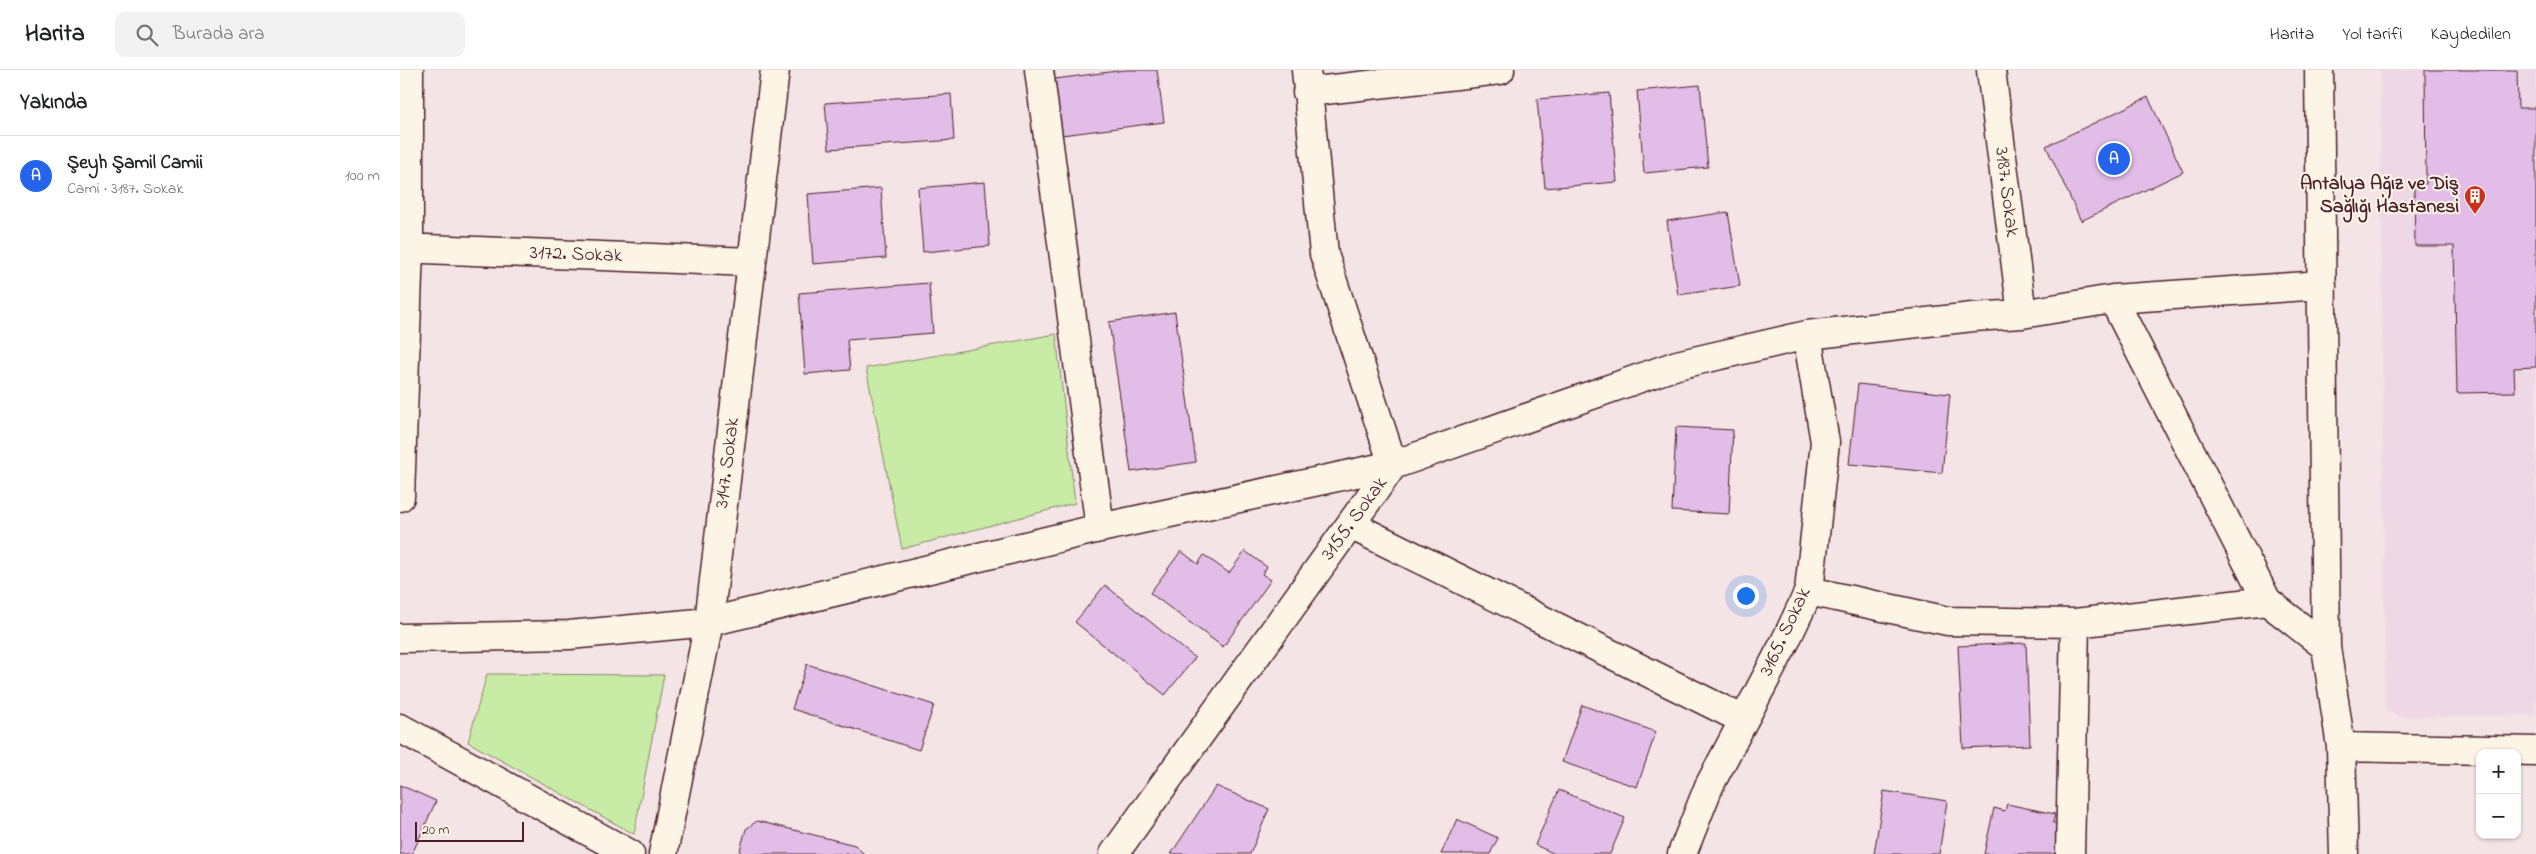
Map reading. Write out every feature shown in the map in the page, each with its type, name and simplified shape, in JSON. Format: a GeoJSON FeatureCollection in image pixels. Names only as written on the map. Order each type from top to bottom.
{"type":"FeatureCollection","features":[{"type":"Feature","properties":{"kind":"street"},"geometry":{"type":"LineString","coordinates":[[400,497],[409,70]]}},
{"type":"Feature","properties":{"kind":"street","name":"3147. Sokak"},"geometry":{"type":"LineString","coordinates":[[663,854],[709,622],[775,70]]}},
{"type":"Feature","properties":{"kind":"street"},"geometry":{"type":"LineString","coordinates":[[1039,70],[1100,528]]}},
{"type":"Feature","properties":{"kind":"street"},"geometry":{"type":"LineString","coordinates":[[1306,81],[1500,70]]}},
{"type":"Feature","properties":{"kind":"street","name":"3187. Sokak"},"geometry":{"type":"LineString","coordinates":[[1991,70],[2022,314]]}},
{"type":"Feature","properties":{"kind":"street"},"geometry":{"type":"LineString","coordinates":[[2319,70],[2326,647],[2341,747],[2344,854]]}},
{"type":"Feature","properties":{"kind":"street","name":"3155. Sokak"},"geometry":{"type":"LineString","coordinates":[[1114,854],[1393,465],[1324,254],[1306,81]]}},
{"type":"Feature","properties":{"kind":"street","name":"3172. Sokak"},"geometry":{"type":"LineString","coordinates":[[404,248],[751,262]]}},
{"type":"Feature","properties":{"kind":"street"},"geometry":{"type":"LineString","coordinates":[[400,638],[570,635],[709,622],[1100,528],[1393,465],[1678,365],[1806,335],[1973,317],[2022,314],[2113,299],[2322,285]]}},
{"type":"Feature","properties":{"kind":"street"},"geometry":{"type":"LineString","coordinates":[[2113,299],[2267,601],[2326,647]]}},
{"type":"Feature","properties":{"kind":"street","name":"3165. Sokak"},"geometry":{"type":"LineString","coordinates":[[1690,853],[1709,786],[1742,719],[1785,642],[1809,591],[1825,442],[1806,335]]}},
{"type":"Feature","properties":{"kind":"street"},"geometry":{"type":"LineString","coordinates":[[1350,524],[1742,719]]}},
{"type":"Feature","properties":{"kind":"street"},"geometry":{"type":"LineString","coordinates":[[1809,591],[1948,622],[2076,623],[2267,601]]}},
{"type":"Feature","properties":{"kind":"street"},"geometry":{"type":"LineString","coordinates":[[2070,854],[2076,623]]}},
{"type":"Feature","properties":{"kind":"street"},"geometry":{"type":"LineString","coordinates":[[400,728],[630,854]]}},
{"type":"Feature","properties":{"kind":"street"},"geometry":{"type":"LineString","coordinates":[[2341,747],[2536,751]]}},
{"type":"Feature","properties":{"kind":"shaded area"},"geometry":{"type":"Polygon","coordinates":[[[2380,70],[2536,70],[2536,715],[2399,717],[2385,709],[2380,70]]]}},
{"type":"Feature","properties":{"kind":"green space"},"geometry":{"type":"Polygon","coordinates":[[[1056,334],[1075,503],[902,549],[866,368],[1056,334]]]}},
{"type":"Feature","properties":{"kind":"green space"},"geometry":{"type":"Polygon","coordinates":[[[487,674],[664,675],[634,834],[468,742],[487,674]]]}},
{"type":"Feature","properties":{"kind":"building"},"geometry":{"type":"Polygon","coordinates":[[[1125,70],[1157,70],[1164,122],[1062,135],[1055,79],[1125,70]]]}},
{"type":"Feature","properties":{"kind":"building","name":"Antalya Ağız ve Diş Sağlığı Hastanesi"},"geometry":{"type":"Polygon","coordinates":[[[2425,70],[2517,70],[2518,108],[2536,108],[2536,367],[2514,368],[2515,392],[2457,393],[2454,246],[2415,246],[2414,183],[2426,184],[2425,70]]]}},
{"type":"Feature","properties":{"kind":"building"},"geometry":{"type":"Polygon","coordinates":[[[1700,85],[1708,167],[1644,173],[1637,91],[1700,85]]]}},
{"type":"Feature","properties":{"kind":"building"},"geometry":{"type":"Polygon","coordinates":[[[1609,93],[1617,182],[1545,188],[1537,99],[1609,93]]]}},
{"type":"Feature","properties":{"kind":"building"},"geometry":{"type":"Polygon","coordinates":[[[951,94],[954,140],[829,149],[825,103],[951,94]]]}},
{"type":"Feature","properties":{"kind":"building"},"geometry":{"type":"Polygon","coordinates":[[[2148,97],[2183,172],[2081,221],[2046,146],[2148,97]]]}},
{"type":"Feature","properties":{"kind":"building"},"geometry":{"type":"Polygon","coordinates":[[[985,182],[990,246],[923,252],[918,188],[985,182]]]}},
{"type":"Feature","properties":{"kind":"building"},"geometry":{"type":"Polygon","coordinates":[[[881,188],[886,258],[813,264],[808,194],[881,188]]]}},
{"type":"Feature","properties":{"kind":"building"},"geometry":{"type":"Polygon","coordinates":[[[1728,212],[1740,286],[1678,295],[1667,221],[1728,212]]]}},
{"type":"Feature","properties":{"kind":"building"},"geometry":{"type":"Polygon","coordinates":[[[929,283],[933,333],[847,340],[850,370],[805,374],[799,293],[929,283]]]}},
{"type":"Feature","properties":{"kind":"building"},"geometry":{"type":"Polygon","coordinates":[[[1175,312],[1196,462],[1131,472],[1109,322],[1175,312]]]}},
{"type":"Feature","properties":{"kind":"building"},"geometry":{"type":"Polygon","coordinates":[[[1858,384],[1950,394],[1942,473],[1849,464],[1858,384]]]}},
{"type":"Feature","properties":{"kind":"building"},"geometry":{"type":"Polygon","coordinates":[[[1676,427],[1733,430],[1729,514],[1672,511],[1676,427]]]}},
{"type":"Feature","properties":{"kind":"building"},"geometry":{"type":"Polygon","coordinates":[[[1181,551],[1198,564],[1204,555],[1229,573],[1245,551],[1267,567],[1262,574],[1271,580],[1223,647],[1150,593],[1181,551]]]}},
{"type":"Feature","properties":{"kind":"building"},"geometry":{"type":"Polygon","coordinates":[[[1105,585],[1195,658],[1165,695],[1075,622],[1105,585]]]}},
{"type":"Feature","properties":{"kind":"building"},"geometry":{"type":"Polygon","coordinates":[[[2026,643],[2030,745],[1963,748],[1958,646],[2026,643]]]}},
{"type":"Feature","properties":{"kind":"building"},"geometry":{"type":"Polygon","coordinates":[[[807,664],[934,705],[919,750],[792,709],[807,664]]]}},
{"type":"Feature","properties":{"kind":"building"},"geometry":{"type":"Polygon","coordinates":[[[1582,705],[1656,732],[1637,787],[1562,762],[1582,705]]]}},
{"type":"Feature","properties":{"kind":"building"},"geometry":{"type":"Polygon","coordinates":[[[400,785],[436,801],[412,854],[400,854],[400,785]]]}},
{"type":"Feature","properties":{"kind":"building"},"geometry":{"type":"Polygon","coordinates":[[[1216,786],[1269,809],[1250,854],[1171,854],[1216,786]]]}},
{"type":"Feature","properties":{"kind":"building"},"geometry":{"type":"Polygon","coordinates":[[[1559,790],[1625,818],[1610,854],[1555,854],[1535,845],[1559,790]]]}},
{"type":"Feature","properties":{"kind":"building"},"geometry":{"type":"Polygon","coordinates":[[[1884,791],[1947,801],[1939,854],[1874,854],[1884,791]]]}},
{"type":"Feature","properties":{"kind":"building"},"geometry":{"type":"Polygon","coordinates":[[[2007,804],[2055,814],[2053,823],[2065,825],[2059,854],[1984,854],[1994,808],[2005,811],[2007,804]]]}},
{"type":"Feature","properties":{"kind":"building"},"geometry":{"type":"Polygon","coordinates":[[[1457,819],[1498,838],[1490,854],[1441,854],[1457,819]]]}},
{"type":"Feature","properties":{"kind":"building"},"geometry":{"type":"Polygon","coordinates":[[[757,821],[855,845],[864,854],[739,854],[746,829],[757,821]]]}},
{"type":"Feature","properties":{"kind":"place","name":"Şeyh Şamil Camii"},"geometry":{"type":"Point","coordinates":[2114,159]}},
{"type":"Feature","properties":{"kind":"place","name":"Antalya Ağız ve Diş Sağlığı Hastanesi"},"geometry":{"type":"Point","coordinates":[2475,215]}}]}
